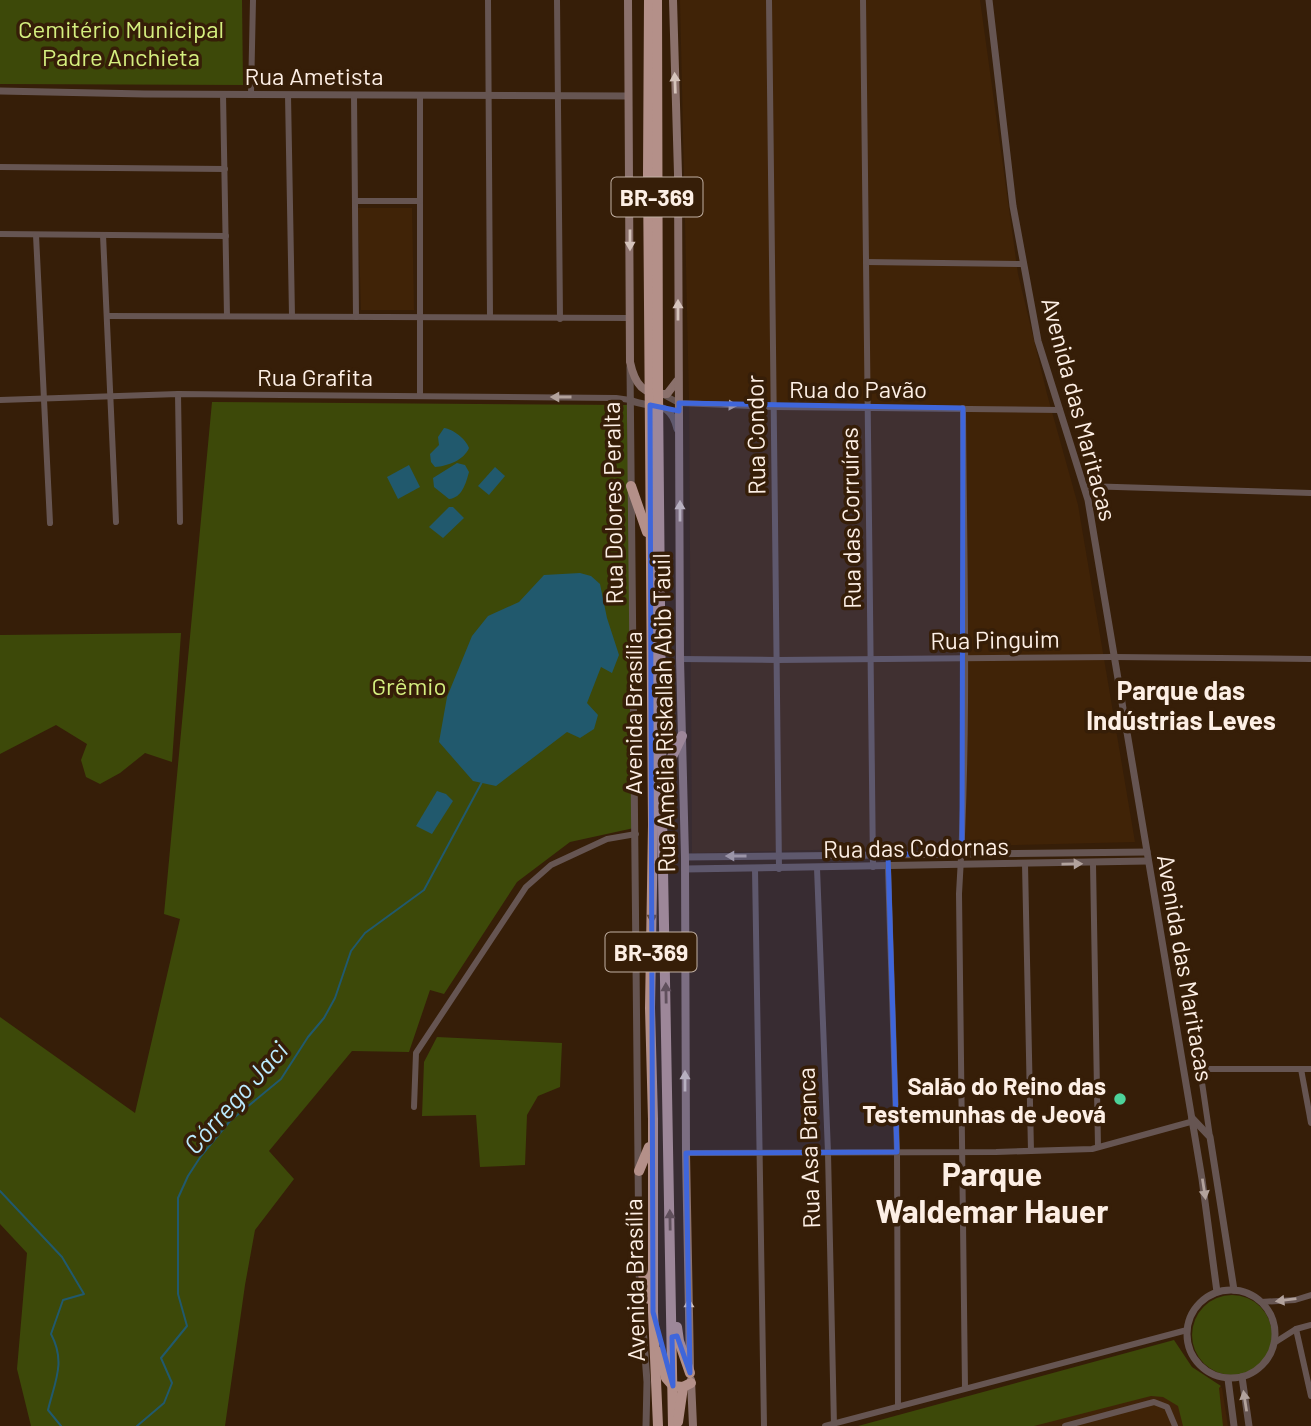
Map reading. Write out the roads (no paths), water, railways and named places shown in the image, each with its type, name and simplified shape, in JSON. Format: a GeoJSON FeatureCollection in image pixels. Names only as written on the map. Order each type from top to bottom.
{"type":"FeatureCollection","features":[{"type":"Feature","properties":{"kind":"highway","name":"Avenida Brasília"},"geometry":{"type":"LineString","coordinates":[[649,0],[657,394]]}},
{"type":"Feature","properties":{"kind":"highway","name":"Avenida Brasília"},"geometry":{"type":"LineString","coordinates":[[657,0],[657,394],[651,405],[653,825],[650,1008],[653,1312],[659,1426]]}},
{"type":"Feature","properties":{"kind":"highway","name":"Avenida Brasília"},"geometry":{"type":"LineString","coordinates":[[651,405],[671,1270],[684,1382],[675,1426]]}},
{"type":"Feature","properties":{"kind":"highway"},"geometry":{"type":"LineString","coordinates":[[631,486],[644,518],[652,566]]}},
{"type":"Feature","properties":{"kind":"highway"},"geometry":{"type":"LineString","coordinates":[[662,813],[670,761],[682,736]]}},
{"type":"Feature","properties":{"kind":"highway"},"geometry":{"type":"LineString","coordinates":[[639,1171],[648,1155],[653,1119]]}},
{"type":"Feature","properties":{"kind":"highway"},"geometry":{"type":"LineString","coordinates":[[639,1258],[653,1312]]}},
{"type":"Feature","properties":{"kind":"highway"},"geometry":{"type":"LineString","coordinates":[[655,1335],[666,1378],[684,1382],[671,1270]]}},
{"type":"Feature","properties":{"kind":"main road","name":"Rua Dolores Peralta"},"geometry":{"type":"LineString","coordinates":[[628,0],[630,362]]}},
{"type":"Feature","properties":{"kind":"main road","name":"Rua Amélia Riskallah Abib Tauil"},"geometry":{"type":"LineString","coordinates":[[673,0],[678,174],[680,659],[685,856],[684,1382],[693,1426]]}},
{"type":"Feature","properties":{"kind":"main road"},"geometry":{"type":"LineString","coordinates":[[630,362],[638,387],[657,394],[670,392],[678,379]]}},
{"type":"Feature","properties":{"kind":"street"},"geometry":{"type":"LineString","coordinates":[[251,94],[253,0]]}},
{"type":"Feature","properties":{"kind":"street"},"geometry":{"type":"LineString","coordinates":[[488,0],[491,317]]}},
{"type":"Feature","properties":{"kind":"street"},"geometry":{"type":"LineString","coordinates":[[556,0],[559,95],[559,319]]}},
{"type":"Feature","properties":{"kind":"street","name":"Rua Condor"},"geometry":{"type":"LineString","coordinates":[[769,0],[779,869]]}},
{"type":"Feature","properties":{"kind":"street","name":"Rua das Corruíras"},"geometry":{"type":"LineString","coordinates":[[863,0],[873,867]]}},
{"type":"Feature","properties":{"kind":"street","name":"Avenida das Maritacas"},"geometry":{"type":"LineString","coordinates":[[989,0],[1013,206],[1038,341],[1084,486],[1193,1120],[1217,1292]]}},
{"type":"Feature","properties":{"kind":"street","name":"Rua Ametista"},"geometry":{"type":"LineString","coordinates":[[0,91],[628,96]]}},
{"type":"Feature","properties":{"kind":"street"},"geometry":{"type":"LineString","coordinates":[[223,94],[227,316]]}},
{"type":"Feature","properties":{"kind":"street"},"geometry":{"type":"LineString","coordinates":[[288,94],[292,316]]}},
{"type":"Feature","properties":{"kind":"street"},"geometry":{"type":"LineString","coordinates":[[354,94],[356,317]]}},
{"type":"Feature","properties":{"kind":"street"},"geometry":{"type":"LineString","coordinates":[[420,95],[420,396]]}},
{"type":"Feature","properties":{"kind":"street"},"geometry":{"type":"LineString","coordinates":[[0,167],[225,169]]}},
{"type":"Feature","properties":{"kind":"street"},"geometry":{"type":"LineString","coordinates":[[355,201],[421,201]]}},
{"type":"Feature","properties":{"kind":"street"},"geometry":{"type":"LineString","coordinates":[[0,234],[226,236]]}},
{"type":"Feature","properties":{"kind":"street"},"geometry":{"type":"LineString","coordinates":[[36,235],[50,523]]}},
{"type":"Feature","properties":{"kind":"street"},"geometry":{"type":"LineString","coordinates":[[103,235],[116,522]]}},
{"type":"Feature","properties":{"kind":"street"},"geometry":{"type":"LineString","coordinates":[[866,262],[1024,264]]}},
{"type":"Feature","properties":{"kind":"street"},"geometry":{"type":"LineString","coordinates":[[107,316],[630,318]]}},
{"type":"Feature","properties":{"kind":"street","name":"Rua Dolores Peralta"},"geometry":{"type":"LineString","coordinates":[[630,362],[639,1300],[647,1382],[646,1426]]}},
{"type":"Feature","properties":{"kind":"street"},"geometry":{"type":"LineString","coordinates":[[178,394],[180,522]]}},
{"type":"Feature","properties":{"kind":"street","name":"Rua Grafita"},"geometry":{"type":"LineString","coordinates":[[0,400],[178,394],[630,400]]}},
{"type":"Feature","properties":{"kind":"street","name":"Rua do Pavão"},"geometry":{"type":"LineString","coordinates":[[657,394],[679,403],[774,407],[1060,410]]}},
{"type":"Feature","properties":{"kind":"street"},"geometry":{"type":"LineString","coordinates":[[630,400],[673,414],[679,437]]}},
{"type":"Feature","properties":{"kind":"street"},"geometry":{"type":"LineString","coordinates":[[631,424],[637,411],[651,405]]}},
{"type":"Feature","properties":{"kind":"street"},"geometry":{"type":"LineString","coordinates":[[963,408],[965,658],[962,855],[958,894],[964,1152],[965,1388]]}},
{"type":"Feature","properties":{"kind":"street"},"geometry":{"type":"LineString","coordinates":[[1084,486],[1311,492]]}},
{"type":"Feature","properties":{"kind":"street","name":"Rua Pinguim"},"geometry":{"type":"LineString","coordinates":[[680,659],[1311,659]]}},
{"type":"Feature","properties":{"kind":"street"},"geometry":{"type":"LineString","coordinates":[[414,1107],[416,1053],[526,887],[551,865],[607,839],[636,834]]}},
{"type":"Feature","properties":{"kind":"street"},"geometry":{"type":"LineString","coordinates":[[1046,852],[1046,864]]}},
{"type":"Feature","properties":{"kind":"street","name":"Rua das Codornas"},"geometry":{"type":"LineString","coordinates":[[685,856],[1147,852]]}},
{"type":"Feature","properties":{"kind":"street"},"geometry":{"type":"LineString","coordinates":[[901,854],[902,866]]}},
{"type":"Feature","properties":{"kind":"street","name":"Rua das Codornas"},"geometry":{"type":"LineString","coordinates":[[685,869],[1148,861]]}},
{"type":"Feature","properties":{"kind":"street"},"geometry":{"type":"LineString","coordinates":[[1025,864],[1031,1151]]}},
{"type":"Feature","properties":{"kind":"street"},"geometry":{"type":"LineString","coordinates":[[1093,864],[1098,1147]]}},
{"type":"Feature","properties":{"kind":"street"},"geometry":{"type":"LineString","coordinates":[[888,867],[897,1152],[898,1407]]}},
{"type":"Feature","properties":{"kind":"street","name":"Rua Asa Branca"},"geometry":{"type":"LineString","coordinates":[[817,868],[828,1153],[834,1425]]}},
{"type":"Feature","properties":{"kind":"street"},"geometry":{"type":"LineString","coordinates":[[755,869],[764,1426]]}},
{"type":"Feature","properties":{"kind":"street","name":"Avenida das Maritacas"},"geometry":{"type":"LineString","coordinates":[[1234,1290],[1200,1069],[1301,1069]]}},
{"type":"Feature","properties":{"kind":"street"},"geometry":{"type":"LineString","coordinates":[[1311,1069],[1301,1069],[1311,1123]]}},
{"type":"Feature","properties":{"kind":"street"},"geometry":{"type":"LineString","coordinates":[[685,1153],[964,1152],[1098,1147],[1193,1120],[1210,1137]]}},
{"type":"Feature","properties":{"kind":"street"},"geometry":{"type":"LineString","coordinates":[[1210,1227],[1224,1225]]}},
{"type":"Feature","properties":{"kind":"street"},"geometry":{"type":"LineString","coordinates":[[1234,1290],[1253,1296],[1261,1302],[1273,1321],[1274,1343],[1265,1363],[1257,1370],[1242,1377],[1228,1378],[1209,1373],[1201,1367],[1189,1350],[1187,1330],[1190,1316],[1198,1304],[1217,1292],[1234,1290]]}},
{"type":"Feature","properties":{"kind":"street"},"geometry":{"type":"LineString","coordinates":[[1261,1302],[1295,1300],[1311,1295]]}},
{"type":"Feature","properties":{"kind":"street"},"geometry":{"type":"LineString","coordinates":[[1274,1343],[1296,1329],[1311,1325]]}},
{"type":"Feature","properties":{"kind":"street"},"geometry":{"type":"LineString","coordinates":[[1296,1329],[1311,1396]]}},
{"type":"Feature","properties":{"kind":"street"},"geometry":{"type":"LineString","coordinates":[[825,1426],[1187,1330]]}},
{"type":"Feature","properties":{"kind":"street"},"geometry":{"type":"LineString","coordinates":[[1242,1377],[1249,1426]]}},
{"type":"Feature","properties":{"kind":"street"},"geometry":{"type":"LineString","coordinates":[[1228,1378],[1234,1426]]}},
{"type":"Feature","properties":{"kind":"street"},"geometry":{"type":"LineString","coordinates":[[1065,1426],[1158,1402],[1167,1407],[1175,1426]]}},
{"type":"Feature","properties":{"kind":"water"},"geometry":{"type":"Polygon","coordinates":[[[444,428],[459,435],[469,448],[455,462],[435,467],[430,454],[439,445],[438,437],[444,428]]]}},
{"type":"Feature","properties":{"kind":"water"},"geometry":{"type":"Polygon","coordinates":[[[457,463],[465,465],[469,472],[460,493],[449,499],[434,487],[433,478],[457,463]]]}},
{"type":"Feature","properties":{"kind":"water"},"geometry":{"type":"Polygon","coordinates":[[[409,465],[420,487],[398,499],[387,477],[409,465]]]}},
{"type":"Feature","properties":{"kind":"water"},"geometry":{"type":"Polygon","coordinates":[[[495,467],[505,476],[489,495],[478,486],[495,467]]]}},
{"type":"Feature","properties":{"kind":"water"},"geometry":{"type":"Polygon","coordinates":[[[449,507],[453,507],[464,518],[443,538],[429,527],[449,507]]]}},
{"type":"Feature","properties":{"kind":"water"},"geometry":{"type":"Polygon","coordinates":[[[580,573],[591,576],[600,584],[619,655],[612,673],[601,667],[587,703],[598,715],[594,729],[580,738],[567,732],[496,786],[473,781],[439,742],[447,697],[472,636],[488,616],[519,602],[544,575],[580,573]]]}},
{"type":"Feature","properties":{"kind":"water"},"geometry":{"type":"Polygon","coordinates":[[[437,791],[446,794],[453,801],[432,834],[416,826],[437,791]]]}},
{"type":"Feature","properties":{"kind":"waterway","name":"Córrego Jaci"},"geometry":{"type":"LineString","coordinates":[[137,1426],[164,1403],[172,1383],[161,1358],[187,1326],[178,1294],[178,1198],[188,1176],[230,1121],[281,1079],[308,1037],[324,1018],[335,998],[351,951],[365,933],[424,890],[482,782]]}},
{"type":"Feature","properties":{"kind":"waterway"},"geometry":{"type":"LineString","coordinates":[[0,1191],[62,1257],[84,1294],[63,1300],[51,1334],[58,1354],[58,1363],[48,1410],[61,1426]]}},
{"type":"Feature","properties":{"kind":"place","name":"Salão do Reino das Testemunhas de Jeová"},"geometry":{"type":"Point","coordinates":[1120,1099]}},
{"type":"Feature","properties":{"kind":"district","name":"Parque das Indústrias Leves"},"geometry":{"type":"Point","coordinates":[1181,704]}},
{"type":"Feature","properties":{"kind":"district","name":"Parque Waldemar Hauer"},"geometry":{"type":"Point","coordinates":[992,1192]}},
{"type":"Feature","properties":{"kind":"park label","name":"Cemitério Municipal Padre Anchieta"},"geometry":{"type":"Point","coordinates":[121,42]}},
{"type":"Feature","properties":{"kind":"park label","name":"Grêmio"},"geometry":{"type":"Point","coordinates":[409,685]}}]}
